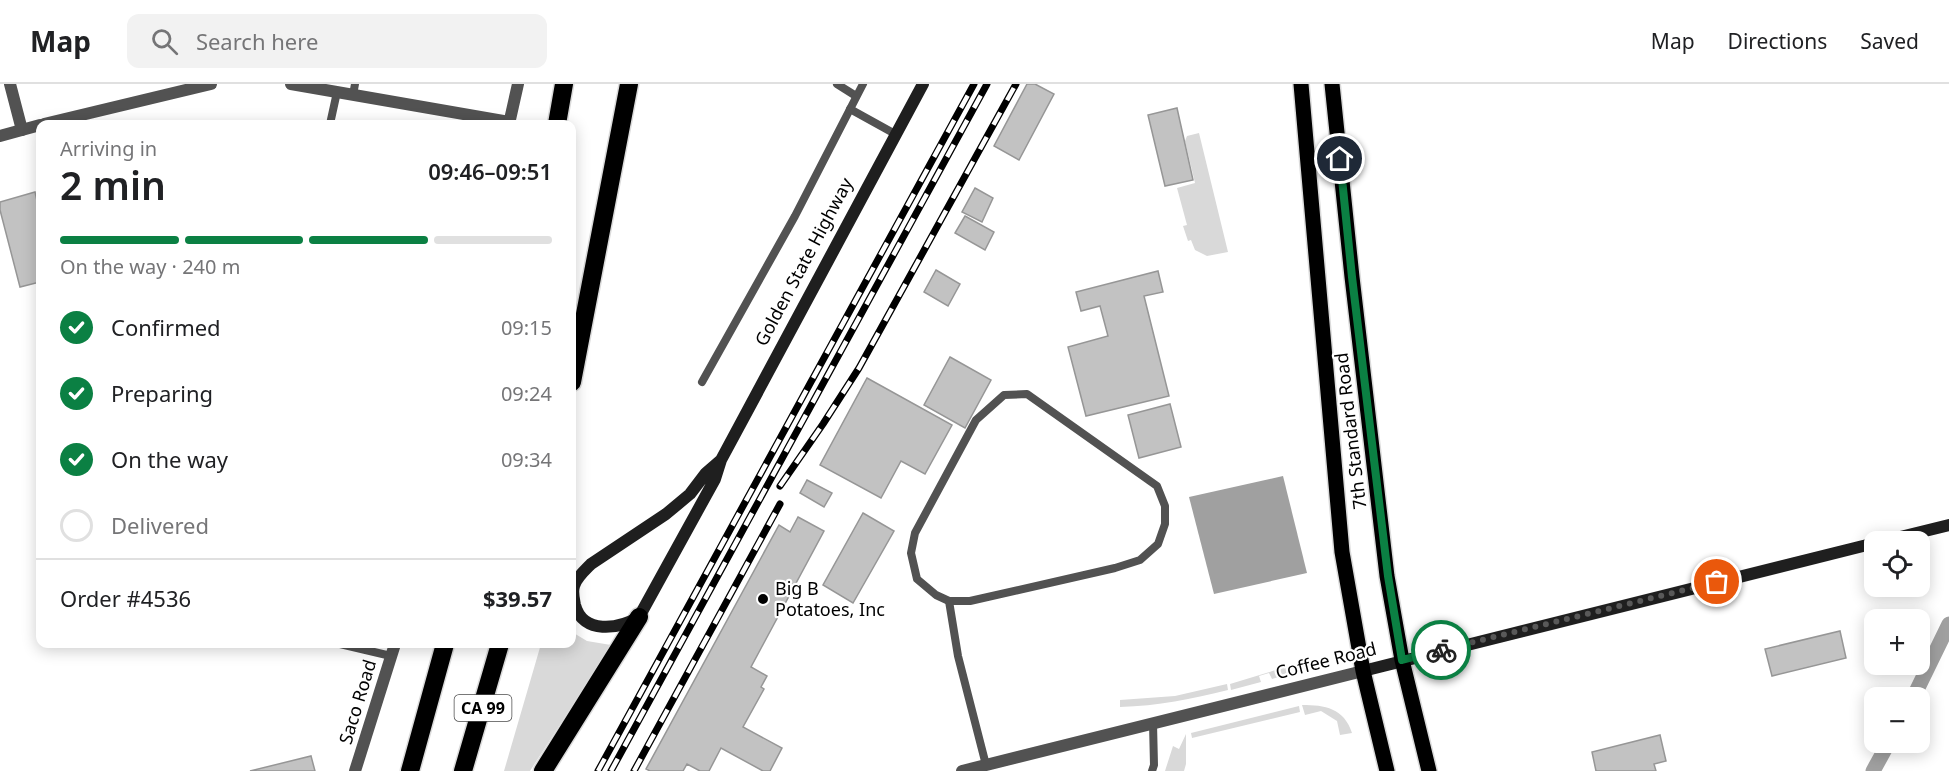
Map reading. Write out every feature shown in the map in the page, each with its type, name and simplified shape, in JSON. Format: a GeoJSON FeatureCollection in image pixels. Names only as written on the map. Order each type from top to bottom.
{"type":"FeatureCollection","features":[{"type":"Feature","properties":{"kind":"highway"},"geometry":{"type":"LineString","coordinates":[[557,120],[564,84]]}},
{"type":"Feature","properties":{"kind":"highway"},"geometry":{"type":"LineString","coordinates":[[576,361],[629,84]]}},
{"type":"Feature","properties":{"kind":"highway"},"geometry":{"type":"LineString","coordinates":[[543,771],[639,617]]}},
{"type":"Feature","properties":{"kind":"highway","name":"CA 99"},"geometry":{"type":"LineString","coordinates":[[410,771],[444,648]]}},
{"type":"Feature","properties":{"kind":"highway","name":"CA 99"},"geometry":{"type":"LineString","coordinates":[[463,771],[499,648]]}},
{"type":"Feature","properties":{"kind":"main road","name":"Golden State Highway"},"geometry":{"type":"LineString","coordinates":[[576,609],[592,625],[602,627],[620,626],[639,617],[715,479],[721,460],[923,84]]}},
{"type":"Feature","properties":{"kind":"main road","name":"7th Standard Road"},"geometry":{"type":"LineString","coordinates":[[1301,84],[1342,552],[1363,671],[1387,771]]}},
{"type":"Feature","properties":{"kind":"main road","name":"7th Standard Road"},"geometry":{"type":"LineString","coordinates":[[1332,84],[1352,277],[1388,576],[1402,660],[1429,771]]}},
{"type":"Feature","properties":{"kind":"main road","name":"Golden State Highway"},"geometry":{"type":"LineString","coordinates":[[576,583],[591,564],[677,505],[721,460]]}},
{"type":"Feature","properties":{"kind":"main road"},"geometry":{"type":"LineString","coordinates":[[1925,531],[1949,525]]}},
{"type":"Feature","properties":{"kind":"main road","name":"Coffee Road"},"geometry":{"type":"LineString","coordinates":[[1363,671],[1864,546]]}},
{"type":"Feature","properties":{"kind":"street"},"geometry":{"type":"LineString","coordinates":[[10,84],[22,130]]}},
{"type":"Feature","properties":{"kind":"street"},"geometry":{"type":"LineString","coordinates":[[60,120],[175,88],[212,84]]}},
{"type":"Feature","properties":{"kind":"street"},"geometry":{"type":"LineString","coordinates":[[291,84],[337,92],[354,89],[496,120]]}},
{"type":"Feature","properties":{"kind":"street"},"geometry":{"type":"LineString","coordinates":[[511,120],[518,84]]}},
{"type":"Feature","properties":{"kind":"street"},"geometry":{"type":"LineString","coordinates":[[0,136],[36,126]]}},
{"type":"Feature","properties":{"kind":"street","name":"Saco Road"},"geometry":{"type":"LineString","coordinates":[[355,771],[393,650]]}},
{"type":"Feature","properties":{"kind":"street","name":"Coffee Road"},"geometry":{"type":"LineString","coordinates":[[963,771],[1363,671]]}},
{"type":"Feature","properties":{"kind":"lane"},"geometry":{"type":"LineString","coordinates":[[837,84],[856,96]]}},
{"type":"Feature","properties":{"kind":"lane"},"geometry":{"type":"LineString","coordinates":[[702,382],[795,216],[863,84]]}},
{"type":"Feature","properties":{"kind":"lane"},"geometry":{"type":"LineString","coordinates":[[331,120],[337,92]]}},
{"type":"Feature","properties":{"kind":"lane"},"geometry":{"type":"LineString","coordinates":[[850,109],[897,135]]}},
{"type":"Feature","properties":{"kind":"lane"},"geometry":{"type":"LineString","coordinates":[[1027,394],[1157,486],[1165,506],[1165,524],[1158,544],[1140,560],[1115,568],[970,601],[949,601],[936,595],[917,579],[911,553],[915,533],[976,420],[1004,395],[1027,394]]}},
{"type":"Feature","properties":{"kind":"lane"},"geometry":{"type":"LineString","coordinates":[[949,601],[958,656],[986,765]]}},
{"type":"Feature","properties":{"kind":"lane"},"geometry":{"type":"LineString","coordinates":[[375,648],[393,650]]}},
{"type":"Feature","properties":{"kind":"lane"},"geometry":{"type":"LineString","coordinates":[[1152,771],[1154,765],[1153,723]]}},
{"type":"Feature","properties":{"kind":"shaded area"},"geometry":{"type":"Polygon","coordinates":[[[1199,133],[1228,252],[1207,256],[1195,250],[1191,240],[1188,241],[1183,226],[1187,225],[1177,188],[1195,183],[1185,141],[1187,136],[1199,133]]]}},
{"type":"Feature","properties":{"kind":"shaded area"},"geometry":{"type":"Polygon","coordinates":[[[1283,476],[1307,573],[1214,594],[1189,497],[1283,476]]]}},
{"type":"Feature","properties":{"kind":"shaded area"},"geometry":{"type":"Polygon","coordinates":[[[576,634],[587,641],[611,645],[530,771],[504,771],[540,648],[576,648],[576,634]]]}},
{"type":"Feature","properties":{"kind":"shaded area"},"geometry":{"type":"Polygon","coordinates":[[[1289,666],[1292,673],[1272,679],[1269,673],[1259,676],[1261,682],[1231,690],[1230,684],[1289,666]]]}},
{"type":"Feature","properties":{"kind":"shaded area"},"geometry":{"type":"Polygon","coordinates":[[[1227,684],[1228,690],[1201,696],[1161,704],[1120,707],[1120,700],[1175,696],[1227,684]]]}},
{"type":"Feature","properties":{"kind":"shaded area"},"geometry":{"type":"Polygon","coordinates":[[[1302,705],[1326,707],[1339,713],[1352,733],[1340,735],[1337,721],[1321,711],[1305,715],[1302,705]]]}},
{"type":"Feature","properties":{"kind":"shaded area"},"geometry":{"type":"Polygon","coordinates":[[[1299,706],[1300,712],[1192,738],[1191,733],[1299,706]]]}},
{"type":"Feature","properties":{"kind":"shaded area"},"geometry":{"type":"Polygon","coordinates":[[[1186,734],[1184,771],[1165,771],[1173,746],[1179,749],[1186,734]]]}},
{"type":"Feature","properties":{"kind":"building"},"geometry":{"type":"Polygon","coordinates":[[[1027,84],[1035,84],[1054,94],[1019,160],[994,146],[1027,84]]]}},
{"type":"Feature","properties":{"kind":"building"},"geometry":{"type":"Polygon","coordinates":[[[1177,108],[1193,180],[1165,186],[1148,115],[1177,108]]]}},
{"type":"Feature","properties":{"kind":"building"},"geometry":{"type":"Polygon","coordinates":[[[975,188],[993,198],[982,222],[962,212],[975,188]]]}},
{"type":"Feature","properties":{"kind":"building"},"geometry":{"type":"Polygon","coordinates":[[[35,192],[36,283],[20,287],[0,210],[0,202],[35,192]]]}},
{"type":"Feature","properties":{"kind":"building"},"geometry":{"type":"Polygon","coordinates":[[[965,216],[994,232],[985,250],[955,233],[965,216]]]}},
{"type":"Feature","properties":{"kind":"building"},"geometry":{"type":"Polygon","coordinates":[[[936,270],[960,284],[948,306],[924,292],[936,270]]]}},
{"type":"Feature","properties":{"kind":"building"},"geometry":{"type":"Polygon","coordinates":[[[1158,271],[1163,292],[1144,296],[1169,396],[1086,416],[1068,347],[1108,336],[1100,306],[1081,311],[1076,292],[1158,271]]]}},
{"type":"Feature","properties":{"kind":"building"},"geometry":{"type":"Polygon","coordinates":[[[950,357],[991,380],[965,428],[924,405],[950,357]]]}},
{"type":"Feature","properties":{"kind":"building"},"geometry":{"type":"Polygon","coordinates":[[[867,378],[952,425],[925,474],[901,461],[881,498],[820,465],[867,378]]]}},
{"type":"Feature","properties":{"kind":"building"},"geometry":{"type":"Polygon","coordinates":[[[1170,404],[1181,447],[1139,458],[1128,415],[1170,404]]]}},
{"type":"Feature","properties":{"kind":"building"},"geometry":{"type":"Polygon","coordinates":[[[807,480],[832,493],[824,507],[800,493],[807,480]]]}},
{"type":"Feature","properties":{"kind":"building"},"geometry":{"type":"Polygon","coordinates":[[[863,513],[894,531],[853,603],[823,585],[863,513]]]}},
{"type":"Feature","properties":{"kind":"building","name":"Big B Potatoes, Inc"},"geometry":{"type":"Polygon","coordinates":[[[798,517],[824,531],[751,667],[767,676],[761,687],[764,689],[743,727],[782,748],[770,771],[763,771],[721,748],[709,771],[700,771],[687,764],[683,771],[646,769],[779,525],[790,532],[798,517]]]}},
{"type":"Feature","properties":{"kind":"building"},"geometry":{"type":"Polygon","coordinates":[[[1840,631],[1846,658],[1772,676],[1765,649],[1840,631]]]}},
{"type":"Feature","properties":{"kind":"building"},"geometry":{"type":"Polygon","coordinates":[[[1660,735],[1666,761],[1654,764],[1656,771],[1596,771],[1592,752],[1660,735]]]}},
{"type":"Feature","properties":{"kind":"building"},"geometry":{"type":"Polygon","coordinates":[[[311,756],[315,771],[250,771],[311,756]]]}},
{"type":"Feature","properties":{"kind":"waterway"},"geometry":{"type":"LineString","coordinates":[[1918,687],[1949,624]]}},
{"type":"Feature","properties":{"kind":"waterway"},"geometry":{"type":"LineString","coordinates":[[1873,771],[1883,753]]}},
{"type":"Feature","properties":{"kind":"railway"},"geometry":{"type":"LineString","coordinates":[[598,771],[974,84]]}},
{"type":"Feature","properties":{"kind":"railway"},"geometry":{"type":"LineString","coordinates":[[611,771],[987,84]]}},
{"type":"Feature","properties":{"kind":"railway"},"geometry":{"type":"LineString","coordinates":[[780,486],[859,368],[1016,84]]}},
{"type":"Feature","properties":{"kind":"railway"},"geometry":{"type":"LineString","coordinates":[[634,771],[780,504]]}},
{"type":"Feature","properties":{"kind":"way so far"},"geometry":{"type":"LineString","coordinates":[[1441,650],[1717,582]]}},
{"type":"Feature","properties":{"kind":"place","name":"Big B Potatoes, Inc"},"geometry":{"type":"Point","coordinates":[763,599]}},
{"type":"Feature","properties":{"kind":"route"},"geometry":{"type":"LineString","coordinates":[[1340,159],[1388,576],[1402,660],[1441,650]]}}]}
